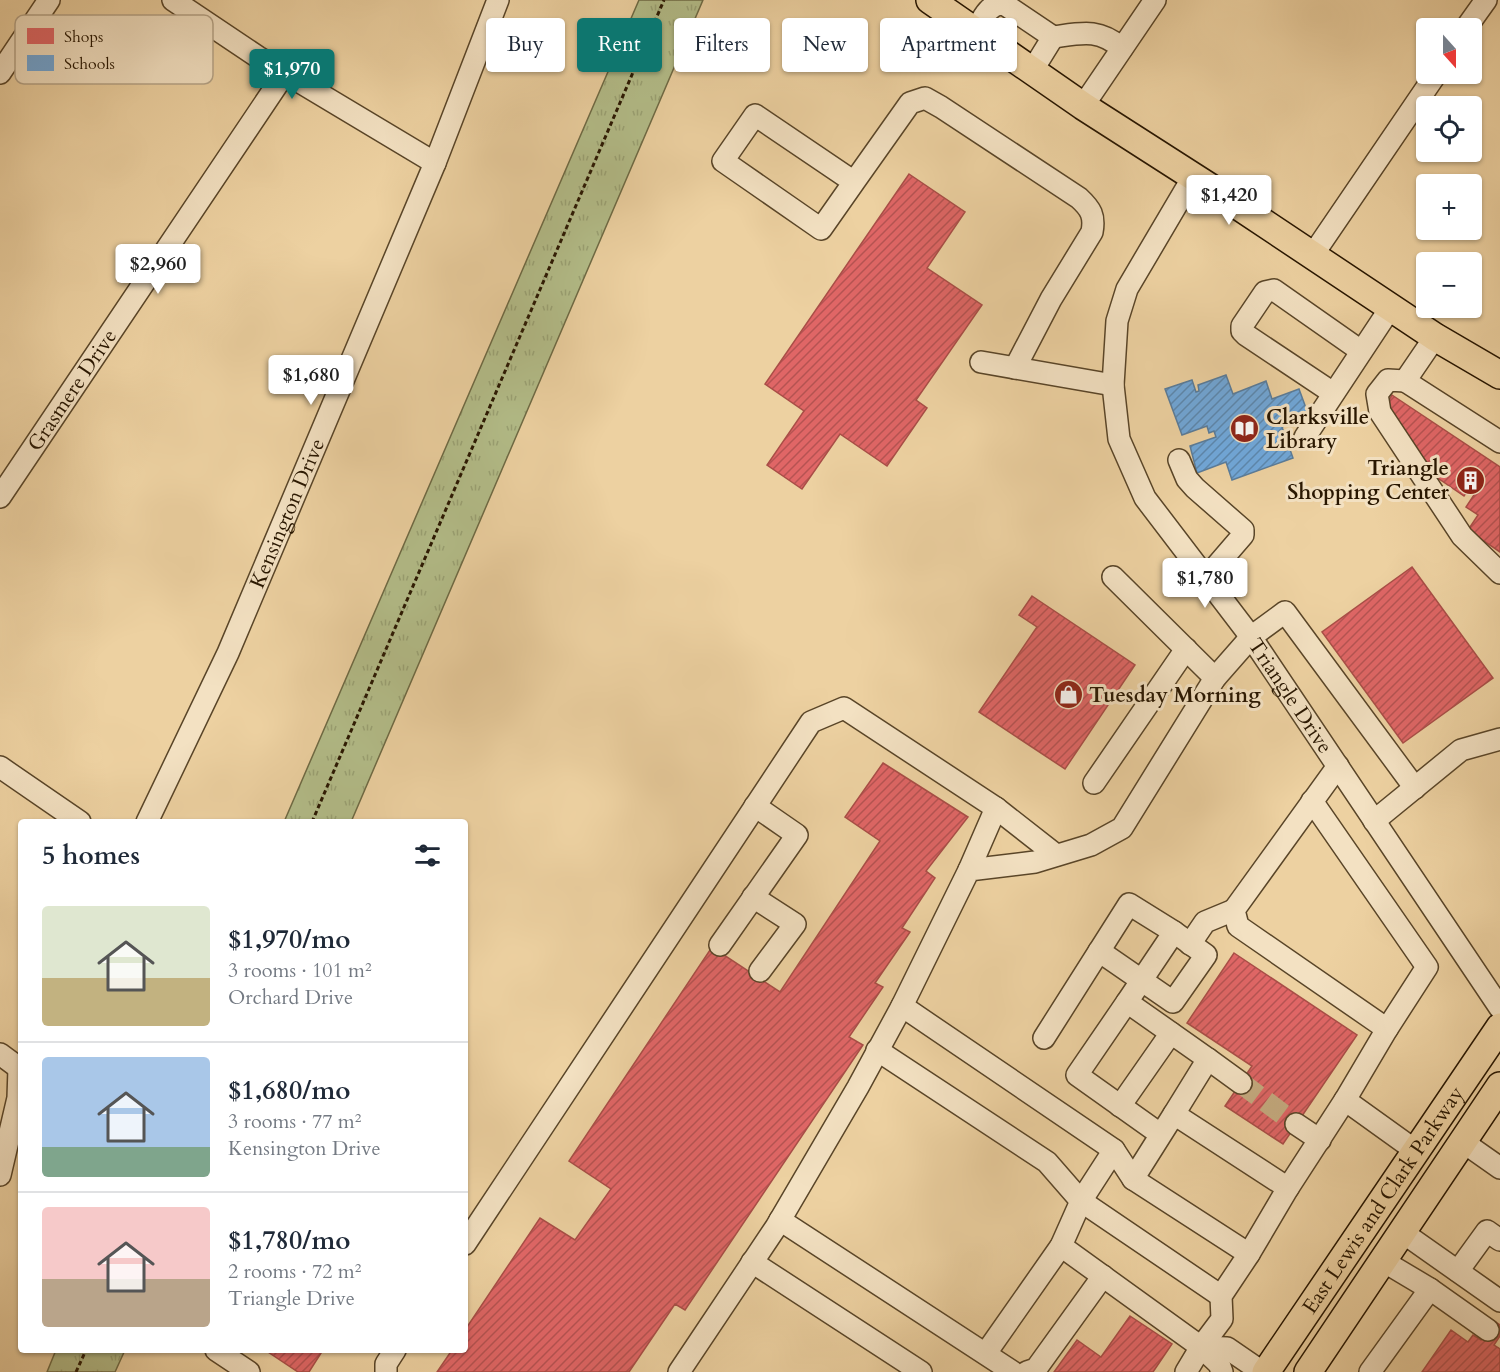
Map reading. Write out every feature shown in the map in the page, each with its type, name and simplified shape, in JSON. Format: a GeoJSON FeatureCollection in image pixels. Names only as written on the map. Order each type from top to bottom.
{"type":"FeatureCollection","features":[{"type":"Feature","properties":{"kind":"main road"},"geometry":{"type":"LineString","coordinates":[[948,5],[961,18]]}},
{"type":"Feature","properties":{"kind":"main road"},"geometry":{"type":"LineString","coordinates":[[1017,61],[1390,308],[1500,375]]}},
{"type":"Feature","properties":{"kind":"main road","name":"East Lewis and Clark Parkway"},"geometry":{"type":"LineString","coordinates":[[1264,1372],[1500,1027]]}},
{"type":"Feature","properties":{"kind":"main road","name":"East Lewis and Clark Parkway"},"geometry":{"type":"LineString","coordinates":[[1308,1372],[1499,1090]]}},
{"type":"Feature","properties":{"kind":"street"},"geometry":{"type":"LineString","coordinates":[[39,15],[49,0]]}},
{"type":"Feature","properties":{"kind":"street"},"geometry":{"type":"LineString","coordinates":[[173,0],[196,15]]}},
{"type":"Feature","properties":{"kind":"street","name":"Kensington Drive"},"geometry":{"type":"LineString","coordinates":[[148,819],[228,653],[435,163],[498,0]]}},
{"type":"Feature","properties":{"kind":"street"},"geometry":{"type":"LineString","coordinates":[[1083,106],[1155,0]]}},
{"type":"Feature","properties":{"kind":"street"},"geometry":{"type":"LineString","coordinates":[[1473,18],[1486,0]]}},
{"type":"Feature","properties":{"kind":"street"},"geometry":{"type":"LineString","coordinates":[[984,18],[991,6],[997,3],[1004,4],[1053,37],[1092,32],[1109,37],[1122,48]]}},
{"type":"Feature","properties":{"kind":"street"},"geometry":{"type":"LineString","coordinates":[[213,26],[285,73],[435,163]]}},
{"type":"Feature","properties":{"kind":"street"},"geometry":{"type":"LineString","coordinates":[[1032,71],[1053,37]]}},
{"type":"Feature","properties":{"kind":"street"},"geometry":{"type":"LineString","coordinates":[[0,73],[15,51]]}},
{"type":"Feature","properties":{"kind":"street","name":"Grasmere Drive"},"geometry":{"type":"LineString","coordinates":[[0,497],[285,73]]}},
{"type":"Feature","properties":{"kind":"street"},"geometry":{"type":"LineString","coordinates":[[1312,256],[1429,84]]}},
{"type":"Feature","properties":{"kind":"street"},"geometry":{"type":"LineString","coordinates":[[854,182],[755,115],[723,160],[821,229],[910,103],[925,98],[1079,198],[1090,208],[1094,221],[1092,232],[1051,298],[1015,368]]}},
{"type":"Feature","properties":{"kind":"street","name":"Triangle Drive"},"geometry":{"type":"LineString","coordinates":[[1193,177],[1127,289],[1117,321],[1113,385],[1119,439],[1145,498],[1251,637],[1500,1008]]}},
{"type":"Feature","properties":{"kind":"street"},"geometry":{"type":"LineString","coordinates":[[1333,393],[1242,331],[1242,326],[1264,292],[1274,290],[1361,351]]}},
{"type":"Feature","properties":{"kind":"street"},"geometry":{"type":"LineString","coordinates":[[1305,437],[1390,308]]}},
{"type":"Feature","properties":{"kind":"street"},"geometry":{"type":"LineString","coordinates":[[1405,381],[1435,337]]}},
{"type":"Feature","properties":{"kind":"street"},"geometry":{"type":"LineString","coordinates":[[981,362],[1113,385]]}},
{"type":"Feature","properties":{"kind":"street"},"geometry":{"type":"LineString","coordinates":[[1500,442],[1405,381],[1389,380],[1377,394],[1380,412],[1462,536],[1500,573]]}},
{"type":"Feature","properties":{"kind":"street"},"geometry":{"type":"LineString","coordinates":[[1179,460],[1187,479],[1195,488],[1243,530],[1243,535],[1206,578]]}},
{"type":"Feature","properties":{"kind":"street"},"geometry":{"type":"LineString","coordinates":[[1113,577],[1215,678]]}},
{"type":"Feature","properties":{"kind":"street"},"geometry":{"type":"LineString","coordinates":[[969,870],[1035,862],[1092,845],[1122,828],[1215,678],[1251,637],[1285,612],[1415,788]]}},
{"type":"Feature","properties":{"kind":"street"},"geometry":{"type":"LineString","coordinates":[[1094,783],[1186,649]]}},
{"type":"Feature","properties":{"kind":"street"},"geometry":{"type":"LineString","coordinates":[[468,1239],[811,722],[843,708],[996,808],[1056,855]]}},
{"type":"Feature","properties":{"kind":"street"},"geometry":{"type":"LineString","coordinates":[[1374,821],[1461,750],[1500,739]]}},
{"type":"Feature","properties":{"kind":"street"},"geometry":{"type":"LineString","coordinates":[[1160,1134],[1077,1075],[1142,981],[1182,938],[1204,922],[1234,910],[1338,766]]}},
{"type":"Feature","properties":{"kind":"street"},"geometry":{"type":"LineString","coordinates":[[0,767],[76,819]]}},
{"type":"Feature","properties":{"kind":"street"},"geometry":{"type":"LineString","coordinates":[[1186,1372],[1201,1347],[1222,1320],[1221,1296],[1426,967],[1312,801]]}},
{"type":"Feature","properties":{"kind":"street"},"geometry":{"type":"LineString","coordinates":[[720,945],[797,835],[755,806]]}},
{"type":"Feature","properties":{"kind":"street"},"geometry":{"type":"LineString","coordinates":[[679,1372],[780,1220],[858,1087],[902,1006],[969,870],[996,808]]}},
{"type":"Feature","properties":{"kind":"street"},"geometry":{"type":"LineString","coordinates":[[753,897],[795,924],[760,971]]}},
{"type":"Feature","properties":{"kind":"street"},"geometry":{"type":"LineString","coordinates":[[1044,1038],[1099,951],[1129,904],[1206,955],[1173,1002],[1099,951]]}},
{"type":"Feature","properties":{"kind":"street"},"geometry":{"type":"LineString","coordinates":[[1234,910],[1238,926],[1387,1029]]}},
{"type":"Feature","properties":{"kind":"street"},"geometry":{"type":"LineString","coordinates":[[1127,1002],[1240,1083]]}},
{"type":"Feature","properties":{"kind":"street"},"geometry":{"type":"LineString","coordinates":[[902,1006],[1114,1149],[1133,1179],[1249,1254]]}},
{"type":"Feature","properties":{"kind":"street"},"geometry":{"type":"LineString","coordinates":[[1120,1106],[1171,1033]]}},
{"type":"Feature","properties":{"kind":"street"},"geometry":{"type":"LineString","coordinates":[[877,1050],[1047,1162],[1081,1201],[1221,1296]]}},
{"type":"Feature","properties":{"kind":"street"},"geometry":{"type":"LineString","coordinates":[[0,1054],[18,1066]]}},
{"type":"Feature","properties":{"kind":"street"},"geometry":{"type":"LineString","coordinates":[[1133,1179],[1208,1059]]}},
{"type":"Feature","properties":{"kind":"street"},"geometry":{"type":"LineString","coordinates":[[0,1175],[18,1098]]}},
{"type":"Feature","properties":{"kind":"street"},"geometry":{"type":"LineString","coordinates":[[1345,1100],[1416,1151]]}},
{"type":"Feature","properties":{"kind":"street"},"geometry":{"type":"LineString","coordinates":[[1174,1114],[1288,1188]]}},
{"type":"Feature","properties":{"kind":"street"},"geometry":{"type":"LineString","coordinates":[[1296,1124],[1320,1140]]}},
{"type":"Feature","properties":{"kind":"street"},"geometry":{"type":"LineString","coordinates":[[1462,1142],[1500,1168]]}},
{"type":"Feature","properties":{"kind":"street"},"geometry":{"type":"LineString","coordinates":[[986,1353],[1061,1246],[1081,1201],[1114,1149]]}},
{"type":"Feature","properties":{"kind":"street"},"geometry":{"type":"LineString","coordinates":[[780,1220],[1013,1372]]}},
{"type":"Feature","properties":{"kind":"street"},"geometry":{"type":"LineString","coordinates":[[1458,1271],[1487,1231],[1500,1240]]}},
{"type":"Feature","properties":{"kind":"street"},"geometry":{"type":"LineString","coordinates":[[1402,1232],[1500,1301]]}},
{"type":"Feature","properties":{"kind":"street"},"geometry":{"type":"LineString","coordinates":[[1061,1246],[1201,1347],[1219,1364],[1222,1372]]}},
{"type":"Feature","properties":{"kind":"street"},"geometry":{"type":"LineString","coordinates":[[1383,1261],[1430,1289],[1496,1335]]}},
{"type":"Feature","properties":{"kind":"street"},"geometry":{"type":"LineString","coordinates":[[752,1262],[921,1372]]}},
{"type":"Feature","properties":{"kind":"street"},"geometry":{"type":"LineString","coordinates":[[1028,1372],[1036,1369],[1103,1276]]}},
{"type":"Feature","properties":{"kind":"street"},"geometry":{"type":"LineString","coordinates":[[1370,1372],[1430,1289]]}},
{"type":"Feature","properties":{"kind":"street"},"geometry":{"type":"LineString","coordinates":[[1201,1347],[1227,1348],[1264,1372]]}},
{"type":"Feature","properties":{"kind":"street"},"geometry":{"type":"LineString","coordinates":[[220,1353],[249,1372]]}},
{"type":"Feature","properties":{"kind":"street"},"geometry":{"type":"LineString","coordinates":[[386,1372],[386,1364],[393,1353]]}},
{"type":"Feature","properties":{"kind":"path"},"geometry":{"type":"LineString","coordinates":[[313,819],[664,0]]}},
{"type":"Feature","properties":{"kind":"path"},"geometry":{"type":"LineString","coordinates":[[76,1372],[85,1353]]}},
{"type":"Feature","properties":{"kind":"green space"},"geometry":{"type":"Polygon","coordinates":[[[639,0],[703,0],[695,18],[674,18],[674,68],[352,819],[285,819],[608,72],[662,72],[662,18],[631,18],[639,0]]]}},
{"type":"Feature","properties":{"kind":"green space"},"geometry":{"type":"Polygon","coordinates":[[[55,1353],[124,1353],[115,1372],[47,1372],[55,1353]]]}},
{"type":"Feature","properties":{"kind":"building: Shops"},"geometry":{"type":"Polygon","coordinates":[[[909,174],[965,212],[927,268],[982,305],[916,400],[927,408],[887,466],[840,434],[802,489],[767,465],[804,411],[765,384],[909,174]]]}},
{"type":"Feature","properties":{"kind":"building: Shops","name":"Triangle Shopping Center"},"geometry":{"type":"Polygon","coordinates":[[[1392,395],[1500,467],[1500,552],[1468,530],[1478,515],[1466,507],[1474,495],[1468,490],[1464,496],[1426,470],[1430,464],[1414,453],[1384,408],[1392,395]]]}},
{"type":"Feature","properties":{"kind":"building: Shops"},"geometry":{"type":"Polygon","coordinates":[[[1412,567],[1493,678],[1403,743],[1322,632],[1412,567]]]}},
{"type":"Feature","properties":{"kind":"building: Shops"},"geometry":{"type":"Polygon","coordinates":[[[1032,596],[1135,665],[1065,769],[979,712],[1037,627],[1019,615],[1032,596]]]}},
{"type":"Feature","properties":{"kind":"building: Shops"},"geometry":{"type":"Polygon","coordinates":[[[883,763],[968,817],[926,871],[935,878],[902,928],[910,932],[875,983],[883,987],[849,1037],[863,1045],[685,1310],[675,1304],[629,1372],[437,1372],[450,1353],[468,1353],[468,1326],[540,1218],[575,1240],[611,1189],[569,1161],[712,947],[780,992],[880,841],[845,817],[883,763]]]}},
{"type":"Feature","properties":{"kind":"building: Shops"},"geometry":{"type":"Polygon","coordinates":[[[1234,953],[1357,1035],[1283,1144],[1225,1106],[1252,1066],[1187,1023],[1234,953]]]}},
{"type":"Feature","properties":{"kind":"building: Shops"},"geometry":{"type":"Polygon","coordinates":[[[1130,1316],[1172,1344],[1153,1372],[1054,1372],[1077,1340],[1101,1357],[1130,1316]]]}},
{"type":"Feature","properties":{"kind":"building: Shops"},"geometry":{"type":"Polygon","coordinates":[[[1494,1321],[1500,1325],[1500,1336],[1494,1345],[1500,1349],[1500,1372],[1422,1372],[1451,1330],[1468,1342],[1473,1335],[1481,1340],[1494,1321]]]}},
{"type":"Feature","properties":{"kind":"building: Shops"},"geometry":{"type":"Polygon","coordinates":[[[270,1353],[321,1353],[309,1372],[298,1372],[270,1353]]]}},
{"type":"Feature","properties":{"kind":"building: Schools","name":"Clarksville Library"},"geometry":{"type":"Polygon","coordinates":[[[1226,375],[1233,394],[1266,381],[1272,399],[1299,389],[1306,408],[1311,406],[1314,415],[1282,427],[1293,458],[1232,480],[1226,462],[1197,473],[1190,446],[1216,437],[1214,431],[1209,433],[1207,426],[1182,435],[1165,389],[1192,380],[1196,392],[1199,391],[1198,385],[1226,375]]]}},
{"type":"Feature","properties":{"kind":"tunnel"},"geometry":{"type":"LineString","coordinates":[[1241,1083],[1296,1124]]}},
{"type":"Feature","properties":{"kind":"place","name":"Clarksville Library"},"geometry":{"type":"Point","coordinates":[1245,429]}},
{"type":"Feature","properties":{"kind":"place","name":"Triangle Shopping Center"},"geometry":{"type":"Point","coordinates":[1470,480]}},
{"type":"Feature","properties":{"kind":"place","name":"Tuesday Morning"},"geometry":{"type":"Point","coordinates":[1068,695]}}]}
